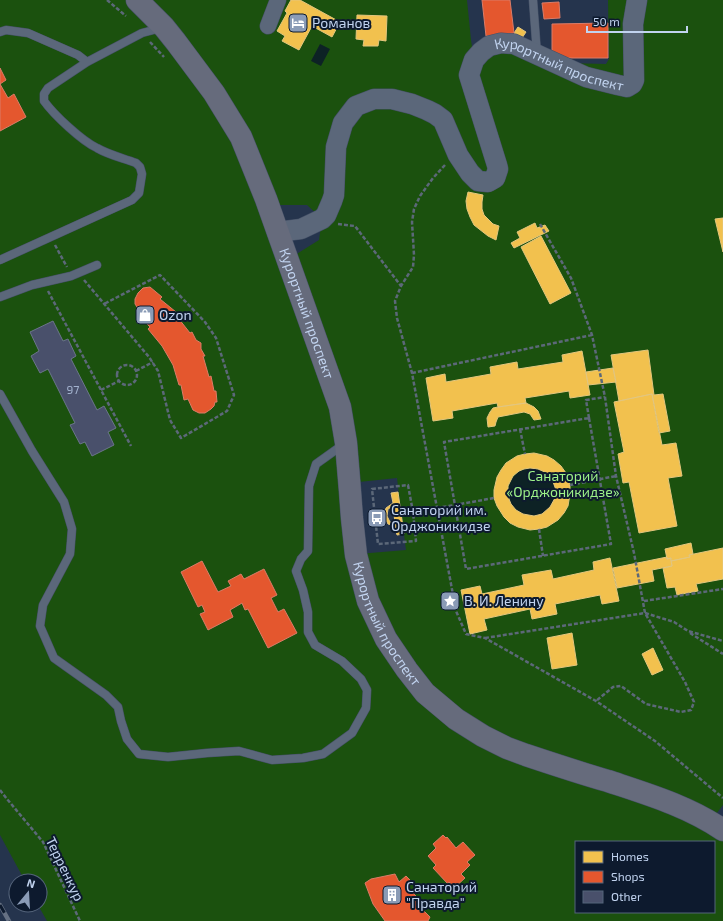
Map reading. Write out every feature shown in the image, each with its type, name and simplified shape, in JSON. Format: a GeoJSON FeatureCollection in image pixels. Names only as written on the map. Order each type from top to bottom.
{"type":"FeatureCollection","features":[{"type":"Feature","properties":{"kind":"main road","name":"Курортный проспект"},"geometry":{"type":"LineString","coordinates":[[137,0],[164,27],[214,93],[241,137],[266,199],[340,407],[346,443],[356,555],[368,601],[386,639],[407,670],[425,693],[456,719],[483,736],[507,748],[647,794],[686,809],[712,822],[723,830]]}},
{"type":"Feature","properties":{"kind":"street"},"geometry":{"type":"LineString","coordinates":[[268,26],[278,0]]}},
{"type":"Feature","properties":{"kind":"street","name":"Курортный проспект"},"geometry":{"type":"LineString","coordinates":[[277,232],[302,229],[326,215],[334,195],[336,147],[343,123],[356,106],[374,99],[392,99],[412,104],[435,114],[443,120],[458,155],[470,173],[478,181],[488,182],[495,178],[498,170],[497,165],[469,75],[474,60],[489,46],[502,43],[514,44],[586,77],[627,86],[632,84],[635,75],[633,24],[637,0]]}},
{"type":"Feature","properties":{"kind":"lane"},"geometry":{"type":"LineString","coordinates":[[533,0],[537,55]]}},
{"type":"Feature","properties":{"kind":"lane"},"geometry":{"type":"LineString","coordinates":[[0,260],[132,200],[139,193],[142,174],[140,167],[136,163],[97,148],[80,136],[50,110],[44,101],[44,94],[48,88],[87,62],[142,33],[164,27]]}},
{"type":"Feature","properties":{"kind":"lane"},"geometry":{"type":"LineString","coordinates":[[0,32],[6,30],[28,33],[78,55],[87,62]]}},
{"type":"Feature","properties":{"kind":"lane"},"geometry":{"type":"LineString","coordinates":[[0,297],[43,282],[71,276],[97,265]]}},
{"type":"Feature","properties":{"kind":"lane"},"geometry":{"type":"LineString","coordinates":[[0,394],[32,451],[64,502],[72,529],[70,554],[43,604],[40,626],[54,658],[106,695],[118,707],[127,739],[139,754],[168,758],[207,752],[239,751],[272,760],[303,758],[323,754],[352,733],[366,708],[367,690],[361,679],[342,661],[315,646],[308,632],[308,612],[304,590],[296,571],[301,560],[308,551],[309,486],[316,464],[346,443]]}},
{"type":"Feature","properties":{"kind":"path"},"geometry":{"type":"LineString","coordinates":[[107,0],[128,17],[167,60]]}},
{"type":"Feature","properties":{"kind":"path"},"geometry":{"type":"LineString","coordinates":[[458,155],[433,178],[420,196],[414,209],[412,222],[414,255],[413,267],[401,286],[395,301],[397,318],[412,373],[456,611],[466,634],[485,638],[596,701],[655,741],[723,798]]}},
{"type":"Feature","properties":{"kind":"path"},"geometry":{"type":"LineString","coordinates":[[326,215],[335,224],[355,226],[401,286]]}},
{"type":"Feature","properties":{"kind":"path"},"geometry":{"type":"LineString","coordinates":[[540,224],[571,278],[592,335],[605,397],[616,476],[634,553],[645,613],[694,702],[691,710],[681,712],[646,704],[621,686],[613,687],[596,701]]}},
{"type":"Feature","properties":{"kind":"path"},"geometry":{"type":"LineString","coordinates":[[51,238],[71,276],[84,281],[149,357],[158,371],[170,420],[181,438],[227,411],[234,395],[216,338],[205,322],[160,275],[104,304]]}},
{"type":"Feature","properties":{"kind":"path"},"geometry":{"type":"LineString","coordinates":[[43,282],[131,446]]}},
{"type":"Feature","properties":{"kind":"path"},"geometry":{"type":"LineString","coordinates":[[412,373],[592,335]]}},
{"type":"Feature","properties":{"kind":"path"},"geometry":{"type":"LineString","coordinates":[[136,371],[152,362]]}},
{"type":"Feature","properties":{"kind":"path"},"geometry":{"type":"LineString","coordinates":[[123,366],[133,367],[136,371],[136,380],[132,384],[126,385],[119,381],[118,374],[120,368],[123,366]]}},
{"type":"Feature","properties":{"kind":"path"},"geometry":{"type":"LineString","coordinates":[[101,390],[119,381]]}},
{"type":"Feature","properties":{"kind":"path"},"geometry":{"type":"LineString","coordinates":[[589,418],[444,442],[466,569],[611,544],[586,400],[605,397]]}},
{"type":"Feature","properties":{"kind":"path"},"geometry":{"type":"LineString","coordinates":[[520,429],[526,454]]}},
{"type":"Feature","properties":{"kind":"path"},"geometry":{"type":"LineString","coordinates":[[570,485],[616,476]]}},
{"type":"Feature","properties":{"kind":"path"},"geometry":{"type":"LineString","coordinates":[[408,485],[413,512],[416,541],[378,544],[372,489],[408,485]]}},
{"type":"Feature","properties":{"kind":"path"},"geometry":{"type":"LineString","coordinates":[[413,512],[455,506],[494,498]]}},
{"type":"Feature","properties":{"kind":"path"},"geometry":{"type":"LineString","coordinates":[[539,529],[543,556]]}},
{"type":"Feature","properties":{"kind":"path"},"geometry":{"type":"LineString","coordinates":[[644,601],[723,589]]}},
{"type":"Feature","properties":{"kind":"path"},"geometry":{"type":"LineString","coordinates":[[485,638],[645,613],[674,622],[723,654]]}},
{"type":"Feature","properties":{"kind":"path"},"geometry":{"type":"LineString","coordinates":[[688,631],[723,641]]}},
{"type":"Feature","properties":{"kind":"path","name":"Терренкур"},"geometry":{"type":"LineString","coordinates":[[0,790],[43,842],[80,921]]}},
{"type":"Feature","properties":{"kind":"green space","name":"Санаторий «Орджоникидзе»"},"geometry":{"type":"Polygon","coordinates":[[[0,0],[467,0],[474,60],[500,43],[565,63],[606,64],[609,59],[608,0],[723,0],[723,805],[713,818],[723,826],[723,921],[47,921],[42,913],[48,913],[48,873],[21,873],[0,835],[0,0]],[[266,205],[287,260],[319,240],[322,219],[307,205],[266,205]],[[397,478],[349,483],[358,554],[406,550],[397,478]]]}},
{"type":"Feature","properties":{"kind":"shaded area"},"geometry":{"type":"Polygon","coordinates":[[[320,44],[330,49],[321,66],[311,61],[320,44]]]}},
{"type":"Feature","properties":{"kind":"shaded area"},"geometry":{"type":"Polygon","coordinates":[[[532,468],[541,470],[549,475],[554,483],[556,492],[554,501],[549,509],[541,514],[532,516],[523,514],[515,509],[510,501],[508,492],[510,483],[515,475],[523,470],[532,468]]]}},
{"type":"Feature","properties":{"kind":"building: Homes"},"geometry":{"type":"Polygon","coordinates":[[[291,0],[300,0],[340,22],[332,37],[312,26],[299,50],[282,41],[285,36],[277,31],[287,13],[285,11],[291,0]]]}},
{"type":"Feature","properties":{"kind":"building: Homes"},"geometry":{"type":"Polygon","coordinates":[[[357,15],[387,16],[386,41],[379,40],[378,46],[363,46],[364,40],[356,39],[357,15]]]}},
{"type":"Feature","properties":{"kind":"building: Homes"},"geometry":{"type":"Polygon","coordinates":[[[518,27],[526,32],[522,38],[514,33],[518,27]]]}},
{"type":"Feature","properties":{"kind":"building: Homes"},"geometry":{"type":"Polygon","coordinates":[[[468,192],[483,195],[482,209],[484,215],[493,224],[499,226],[496,240],[488,236],[474,225],[467,209],[466,201],[468,192]]]}},
{"type":"Feature","properties":{"kind":"building: Homes"},"geometry":{"type":"Polygon","coordinates":[[[723,218],[723,252],[715,219],[723,218]]]}},
{"type":"Feature","properties":{"kind":"building: Homes"},"geometry":{"type":"Polygon","coordinates":[[[535,223],[537,228],[545,225],[549,231],[514,248],[511,243],[520,238],[517,232],[535,223]]]}},
{"type":"Feature","properties":{"kind":"building: Homes"},"geometry":{"type":"Polygon","coordinates":[[[541,236],[571,293],[550,304],[521,247],[541,236]]]}},
{"type":"Feature","properties":{"kind":"building: Homes"},"geometry":{"type":"Polygon","coordinates":[[[648,350],[654,395],[663,394],[670,431],[659,433],[652,394],[619,401],[611,355],[648,350]]]}},
{"type":"Feature","properties":{"kind":"building: Homes"},"geometry":{"type":"Polygon","coordinates":[[[582,351],[590,395],[570,398],[569,391],[525,398],[526,403],[498,407],[497,403],[452,411],[453,418],[433,421],[426,378],[445,374],[446,382],[491,374],[490,367],[517,362],[518,369],[563,362],[562,355],[582,351]]]}},
{"type":"Feature","properties":{"kind":"building: Homes"},"geometry":{"type":"Polygon","coordinates":[[[613,368],[616,382],[588,385],[586,372],[613,368]]]}},
{"type":"Feature","properties":{"kind":"building: Homes"},"geometry":{"type":"Polygon","coordinates":[[[652,394],[662,445],[676,443],[682,476],[668,478],[677,526],[639,533],[629,482],[623,483],[618,454],[624,452],[614,402],[652,394]]]}},
{"type":"Feature","properties":{"kind":"building: Homes"},"geometry":{"type":"Polygon","coordinates":[[[526,403],[538,411],[541,419],[534,420],[530,414],[524,412],[498,417],[495,426],[488,427],[487,418],[493,408],[526,403]]]}},
{"type":"Feature","properties":{"kind":"building: Homes"},"geometry":{"type":"Polygon","coordinates":[[[534,453],[547,456],[554,460],[566,473],[570,485],[568,506],[564,513],[558,520],[547,527],[539,529],[530,530],[510,523],[504,517],[494,498],[497,477],[501,470],[506,463],[517,456],[534,453]],[[530,468],[519,471],[513,476],[508,486],[508,494],[511,504],[516,510],[523,514],[534,516],[542,514],[550,507],[555,498],[556,490],[552,479],[547,473],[538,469],[530,468]]]}},
{"type":"Feature","properties":{"kind":"building: Homes"},"geometry":{"type":"Polygon","coordinates":[[[398,492],[404,534],[397,535],[395,526],[388,524],[384,516],[386,508],[393,503],[391,493],[398,492]],[[393,506],[388,509],[387,516],[390,522],[395,523],[393,506]]]}},
{"type":"Feature","properties":{"kind":"building: Homes"},"geometry":{"type":"Polygon","coordinates":[[[691,543],[693,554],[689,555],[690,557],[671,561],[671,558],[667,559],[665,549],[691,543]]]}},
{"type":"Feature","properties":{"kind":"building: Homes"},"geometry":{"type":"Polygon","coordinates":[[[723,548],[723,579],[696,584],[698,591],[677,595],[675,587],[667,588],[663,568],[672,566],[671,561],[690,557],[689,555],[723,548]]]}},
{"type":"Feature","properties":{"kind":"building: Homes"},"geometry":{"type":"Polygon","coordinates":[[[667,557],[667,559],[671,558],[672,566],[652,570],[654,581],[617,588],[613,568],[667,557]]]}},
{"type":"Feature","properties":{"kind":"building: Homes"},"geometry":{"type":"Polygon","coordinates":[[[610,558],[619,601],[602,604],[600,595],[555,604],[557,614],[532,619],[530,609],[484,619],[487,630],[470,634],[461,590],[480,586],[482,594],[524,585],[522,575],[551,570],[553,579],[594,570],[593,562],[610,558]]]}},
{"type":"Feature","properties":{"kind":"building: Homes"},"geometry":{"type":"Polygon","coordinates":[[[572,633],[577,665],[552,669],[547,638],[572,633]]]}},
{"type":"Feature","properties":{"kind":"building: Homes"},"geometry":{"type":"Polygon","coordinates":[[[653,648],[663,670],[652,675],[642,654],[653,648]]]}},
{"type":"Feature","properties":{"kind":"building: Shops"},"geometry":{"type":"Polygon","coordinates":[[[482,0],[510,0],[514,33],[486,36],[482,0]]]}},
{"type":"Feature","properties":{"kind":"building: Shops"},"geometry":{"type":"Polygon","coordinates":[[[559,2],[560,18],[544,19],[542,3],[559,2]]]}},
{"type":"Feature","properties":{"kind":"building: Shops"},"geometry":{"type":"Polygon","coordinates":[[[608,23],[608,58],[552,58],[552,24],[608,23]]]}},
{"type":"Feature","properties":{"kind":"building: Shops"},"geometry":{"type":"Polygon","coordinates":[[[0,68],[6,80],[0,84],[0,68]]]}},
{"type":"Feature","properties":{"kind":"building: Shops"},"geometry":{"type":"Polygon","coordinates":[[[0,84],[8,98],[14,94],[26,117],[0,131],[0,84]]]}},
{"type":"Feature","properties":{"kind":"building: Shops"},"geometry":{"type":"Polygon","coordinates":[[[150,287],[162,297],[160,299],[176,312],[175,314],[190,333],[192,332],[196,340],[201,343],[201,349],[205,356],[203,356],[209,377],[211,376],[214,391],[216,391],[217,402],[215,402],[214,406],[205,413],[199,413],[193,410],[188,399],[184,400],[181,385],[179,385],[173,365],[162,346],[148,329],[150,327],[136,313],[139,310],[135,304],[135,299],[138,293],[143,288],[150,287]]]}},
{"type":"Feature","properties":{"kind":"building: Shops"},"geometry":{"type":"Polygon","coordinates":[[[202,561],[218,592],[231,586],[228,581],[241,574],[244,579],[264,569],[277,595],[271,598],[278,612],[284,609],[297,633],[268,648],[248,609],[245,610],[242,603],[230,610],[233,617],[208,630],[200,614],[205,612],[202,605],[198,607],[181,572],[202,561]]]}},
{"type":"Feature","properties":{"kind":"building: Shops","name":"Санаторий \"Правда\""},"geometry":{"type":"Polygon","coordinates":[[[443,835],[446,838],[447,837],[456,848],[463,842],[475,855],[467,862],[470,865],[461,874],[465,878],[454,888],[449,882],[448,884],[433,868],[436,865],[428,856],[436,848],[433,844],[443,835]]]}},
{"type":"Feature","properties":{"kind":"building: Shops","name":"Санаторий \"Правда\""},"geometry":{"type":"Polygon","coordinates":[[[395,874],[399,882],[406,876],[412,882],[407,886],[423,904],[420,907],[430,917],[428,921],[385,921],[373,904],[365,883],[371,879],[395,874]]]}},
{"type":"Feature","properties":{"kind":"building: Other"},"geometry":{"type":"Polygon","coordinates":[[[53,321],[63,341],[68,339],[76,356],[71,359],[97,410],[104,406],[116,428],[108,432],[114,445],[92,456],[85,442],[80,444],[70,425],[75,423],[48,369],[40,373],[31,356],[39,351],[30,332],[53,321]]]}},
{"type":"Feature","properties":{"kind":"railway"},"geometry":{"type":"LineString","coordinates":[[0,905],[9,921]]}},
{"type":"Feature","properties":{"kind":"place","name":"Романов"},"geometry":{"type":"Point","coordinates":[298,23]}},
{"type":"Feature","properties":{"kind":"place","name":"Ozon"},"geometry":{"type":"Point","coordinates":[145,315]}},
{"type":"Feature","properties":{"kind":"place","name":"Санаторий им. Орджоникидзе"},"geometry":{"type":"Point","coordinates":[377,518]}},
{"type":"Feature","properties":{"kind":"place","name":"В. И. Ленину"},"geometry":{"type":"Point","coordinates":[450,601]}},
{"type":"Feature","properties":{"kind":"place","name":"Санаторий \"Правда\""},"geometry":{"type":"Point","coordinates":[392,895]}}]}
